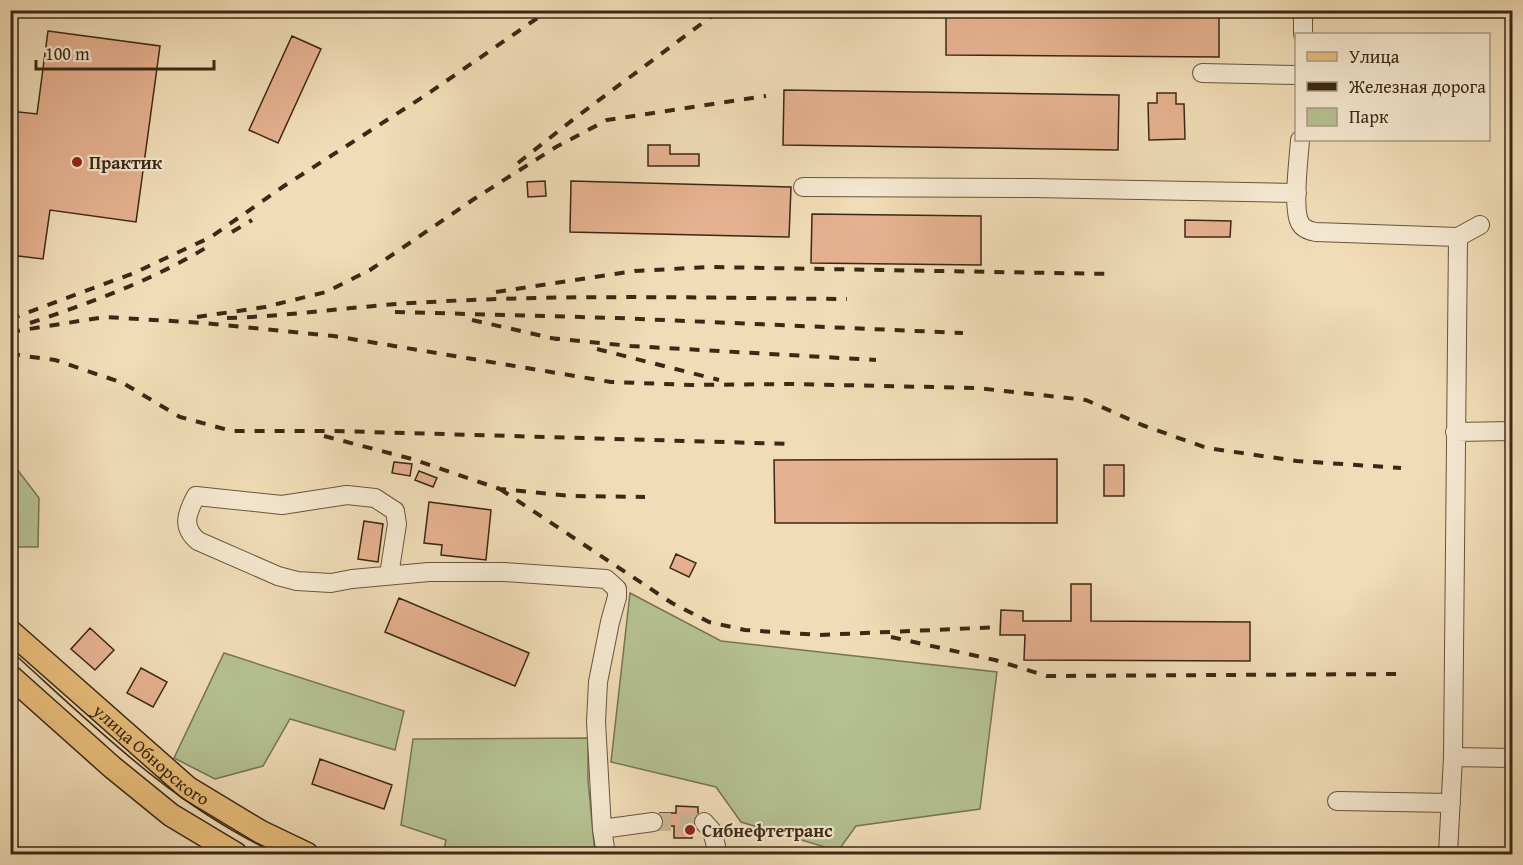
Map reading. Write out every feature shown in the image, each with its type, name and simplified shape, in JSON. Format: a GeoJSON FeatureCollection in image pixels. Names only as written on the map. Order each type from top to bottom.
{"type":"FeatureCollection","features":[{"type":"Feature","properties":{"kind":"main road","name":"улица Обнорского"},"geometry":{"type":"LineString","coordinates":[[10,631],[188,788],[261,832],[307,855]]}},
{"type":"Feature","properties":{"kind":"main road","name":"улица Обнорского"},"geometry":{"type":"LineString","coordinates":[[10,676],[112,767],[163,808],[236,855]]}},
{"type":"Feature","properties":{"kind":"lane"},"geometry":{"type":"LineString","coordinates":[[1303,10],[1303,33]]}},
{"type":"Feature","properties":{"kind":"lane"},"geometry":{"type":"LineString","coordinates":[[1202,73],[1295,75]]}},
{"type":"Feature","properties":{"kind":"lane"},"geometry":{"type":"LineString","coordinates":[[1300,141],[1297,208],[1300,223],[1307,230],[1458,237],[1480,225]]}},
{"type":"Feature","properties":{"kind":"lane"},"geometry":{"type":"LineString","coordinates":[[803,187],[1297,192]]}},
{"type":"Feature","properties":{"kind":"lane"},"geometry":{"type":"LineString","coordinates":[[1448,855],[1453,758],[1458,237]]}},
{"type":"Feature","properties":{"kind":"lane"},"geometry":{"type":"LineString","coordinates":[[1455,432],[1512,431]]}},
{"type":"Feature","properties":{"kind":"lane"},"geometry":{"type":"LineString","coordinates":[[389,575],[397,524],[395,511],[375,498],[346,495],[282,505],[196,496],[189,509],[187,522],[190,534],[198,541],[278,576],[297,581],[331,583],[429,572],[504,572],[606,579],[617,589],[598,682],[596,722],[602,829],[606,855]]}},
{"type":"Feature","properties":{"kind":"lane"},"geometry":{"type":"LineString","coordinates":[[1453,758],[1512,758]]}},
{"type":"Feature","properties":{"kind":"lane"},"geometry":{"type":"LineString","coordinates":[[1337,801],[1451,803]]}},
{"type":"Feature","properties":{"kind":"lane"},"geometry":{"type":"LineString","coordinates":[[602,829],[653,822]]}},
{"type":"Feature","properties":{"kind":"lane"},"geometry":{"type":"LineString","coordinates":[[704,822],[712,831],[718,855]]}},
{"type":"Feature","properties":{"kind":"green space"},"geometry":{"type":"Polygon","coordinates":[[[10,460],[39,498],[38,547],[13,547],[11,550],[10,460]]]}},
{"type":"Feature","properties":{"kind":"green space"},"geometry":{"type":"Polygon","coordinates":[[[630,593],[721,641],[997,672],[980,809],[856,826],[838,851],[741,822],[716,787],[611,762],[630,593]]]}},
{"type":"Feature","properties":{"kind":"green space"},"geometry":{"type":"Polygon","coordinates":[[[224,653],[404,711],[395,750],[290,719],[263,766],[215,779],[174,758],[224,653]]]}},
{"type":"Feature","properties":{"kind":"green space"},"geometry":{"type":"Polygon","coordinates":[[[588,738],[588,780],[595,854],[443,854],[446,840],[401,825],[413,739],[588,738]]]}},
{"type":"Feature","properties":{"kind":"building"},"geometry":{"type":"Polygon","coordinates":[[[946,10],[1219,10],[1219,57],[946,55],[946,10]]]}},
{"type":"Feature","properties":{"kind":"building","name":"Практик"},"geometry":{"type":"Polygon","coordinates":[[[48,31],[160,46],[136,222],[50,210],[43,259],[10,255],[10,111],[37,114],[48,31]]]}},
{"type":"Feature","properties":{"kind":"building"},"geometry":{"type":"Polygon","coordinates":[[[292,36],[321,49],[278,143],[249,130],[292,36]]]}},
{"type":"Feature","properties":{"kind":"building"},"geometry":{"type":"Polygon","coordinates":[[[784,90],[1119,95],[1118,150],[783,145],[784,90]]]}},
{"type":"Feature","properties":{"kind":"building"},"geometry":{"type":"Polygon","coordinates":[[[1157,93],[1176,93],[1176,104],[1184,104],[1185,139],[1149,140],[1148,103],[1157,103],[1157,93]]]}},
{"type":"Feature","properties":{"kind":"building"},"geometry":{"type":"Polygon","coordinates":[[[648,145],[670,145],[670,154],[699,154],[699,166],[648,166],[648,145]]]}},
{"type":"Feature","properties":{"kind":"building"},"geometry":{"type":"Polygon","coordinates":[[[545,181],[546,196],[528,197],[527,182],[545,181]]]}},
{"type":"Feature","properties":{"kind":"building"},"geometry":{"type":"Polygon","coordinates":[[[571,181],[791,187],[789,237],[570,232],[571,181]]]}},
{"type":"Feature","properties":{"kind":"building"},"geometry":{"type":"Polygon","coordinates":[[[812,214],[981,216],[981,265],[811,263],[812,214]]]}},
{"type":"Feature","properties":{"kind":"building"},"geometry":{"type":"Polygon","coordinates":[[[1185,220],[1231,221],[1230,237],[1185,237],[1185,220]]]}},
{"type":"Feature","properties":{"kind":"building"},"geometry":{"type":"Polygon","coordinates":[[[1057,459],[1057,523],[775,523],[774,460],[1057,459]]]}},
{"type":"Feature","properties":{"kind":"building"},"geometry":{"type":"Polygon","coordinates":[[[394,462],[412,464],[410,476],[392,473],[394,462]]]}},
{"type":"Feature","properties":{"kind":"building"},"geometry":{"type":"Polygon","coordinates":[[[1104,465],[1124,465],[1124,496],[1104,496],[1104,465]]]}},
{"type":"Feature","properties":{"kind":"building"},"geometry":{"type":"Polygon","coordinates":[[[419,471],[437,478],[433,487],[415,480],[419,471]]]}},
{"type":"Feature","properties":{"kind":"building"},"geometry":{"type":"Polygon","coordinates":[[[429,502],[491,510],[486,560],[441,555],[442,545],[424,543],[429,502]]]}},
{"type":"Feature","properties":{"kind":"building"},"geometry":{"type":"Polygon","coordinates":[[[364,521],[383,524],[378,562],[358,559],[364,521]]]}},
{"type":"Feature","properties":{"kind":"building"},"geometry":{"type":"Polygon","coordinates":[[[676,554],[696,563],[689,577],[670,568],[676,554]]]}},
{"type":"Feature","properties":{"kind":"building"},"geometry":{"type":"Polygon","coordinates":[[[1071,584],[1091,584],[1091,621],[1250,622],[1250,661],[1024,660],[1025,635],[1000,635],[1001,610],[1023,611],[1023,621],[1071,621],[1071,584]]]}},
{"type":"Feature","properties":{"kind":"building"},"geometry":{"type":"Polygon","coordinates":[[[399,598],[529,653],[515,686],[385,632],[399,598]]]}},
{"type":"Feature","properties":{"kind":"building"},"geometry":{"type":"Polygon","coordinates":[[[90,628],[114,650],[95,670],[71,649],[90,628]]]}},
{"type":"Feature","properties":{"kind":"building"},"geometry":{"type":"Polygon","coordinates":[[[141,668],[167,682],[153,707],[127,693],[141,668]]]}},
{"type":"Feature","properties":{"kind":"building"},"geometry":{"type":"Polygon","coordinates":[[[320,759],[392,785],[384,809],[312,784],[320,759]]]}},
{"type":"Feature","properties":{"kind":"building"},"geometry":{"type":"Polygon","coordinates":[[[676,806],[698,807],[698,813],[693,819],[695,828],[693,828],[692,838],[674,838],[674,826],[663,826],[664,820],[660,813],[676,813],[676,806]]]}},
{"type":"Feature","properties":{"kind":"tunnel"},"geometry":{"type":"LineString","coordinates":[[653,822],[704,822]]}},
{"type":"Feature","properties":{"kind":"tram line"},"geometry":{"type":"LineString","coordinates":[[10,650],[104,735],[169,789],[240,835],[278,854]]}},
{"type":"Feature","properties":{"kind":"railway"},"geometry":{"type":"LineString","coordinates":[[10,319],[134,273],[211,237],[284,186],[426,95],[549,10]]}},
{"type":"Feature","properties":{"kind":"railway"},"geometry":{"type":"LineString","coordinates":[[518,163],[720,10]]}},
{"type":"Feature","properties":{"kind":"railway"},"geometry":{"type":"LineString","coordinates":[[197,317],[265,307],[326,292],[370,270],[474,199],[556,147],[607,120],[766,96]]}},
{"type":"Feature","properties":{"kind":"railway"},"geometry":{"type":"LineString","coordinates":[[232,232],[252,220]]}},
{"type":"Feature","properties":{"kind":"railway"},"geometry":{"type":"LineString","coordinates":[[30,323],[124,289],[191,257],[212,244]]}},
{"type":"Feature","properties":{"kind":"railway"},"geometry":{"type":"LineString","coordinates":[[496,292],[635,271],[709,267],[1112,274]]}},
{"type":"Feature","properties":{"kind":"railway"},"geometry":{"type":"LineString","coordinates":[[227,318],[405,303],[534,298],[847,299]]}},
{"type":"Feature","properties":{"kind":"railway"},"geometry":{"type":"LineString","coordinates":[[395,312],[617,318],[963,333]]}},
{"type":"Feature","properties":{"kind":"railway"},"geometry":{"type":"LineString","coordinates":[[10,332],[105,317],[204,323],[334,336],[611,382],[977,388],[1086,400],[1142,425],[1207,448],[1297,461],[1401,468]]}},
{"type":"Feature","properties":{"kind":"railway"},"geometry":{"type":"LineString","coordinates":[[472,320],[556,339]]}},
{"type":"Feature","properties":{"kind":"railway"},"geometry":{"type":"LineString","coordinates":[[550,338],[631,346],[876,360]]}},
{"type":"Feature","properties":{"kind":"railway"},"geometry":{"type":"LineString","coordinates":[[597,349],[719,380]]}},
{"type":"Feature","properties":{"kind":"railway"},"geometry":{"type":"LineString","coordinates":[[10,354],[55,360],[123,383],[180,417],[232,431],[335,431],[792,444]]}},
{"type":"Feature","properties":{"kind":"railway"},"geometry":{"type":"LineString","coordinates":[[324,436],[412,459],[500,489],[572,496],[645,497]]}},
{"type":"Feature","properties":{"kind":"railway"},"geometry":{"type":"LineString","coordinates":[[500,489],[672,603],[709,622],[745,630],[820,635],[1001,627]]}},
{"type":"Feature","properties":{"kind":"railway"},"geometry":{"type":"LineString","coordinates":[[891,637],[995,660],[1047,676],[1399,674]]}},
{"type":"Feature","properties":{"kind":"railway"},"geometry":{"type":"LineString","coordinates":[[10,843],[28,854]]}},
{"type":"Feature","properties":{"kind":"place","name":"Практик"},"geometry":{"type":"Point","coordinates":[77,162]}},
{"type":"Feature","properties":{"kind":"place","name":"Сибнефтетранс"},"geometry":{"type":"Point","coordinates":[690,830]}}]}
